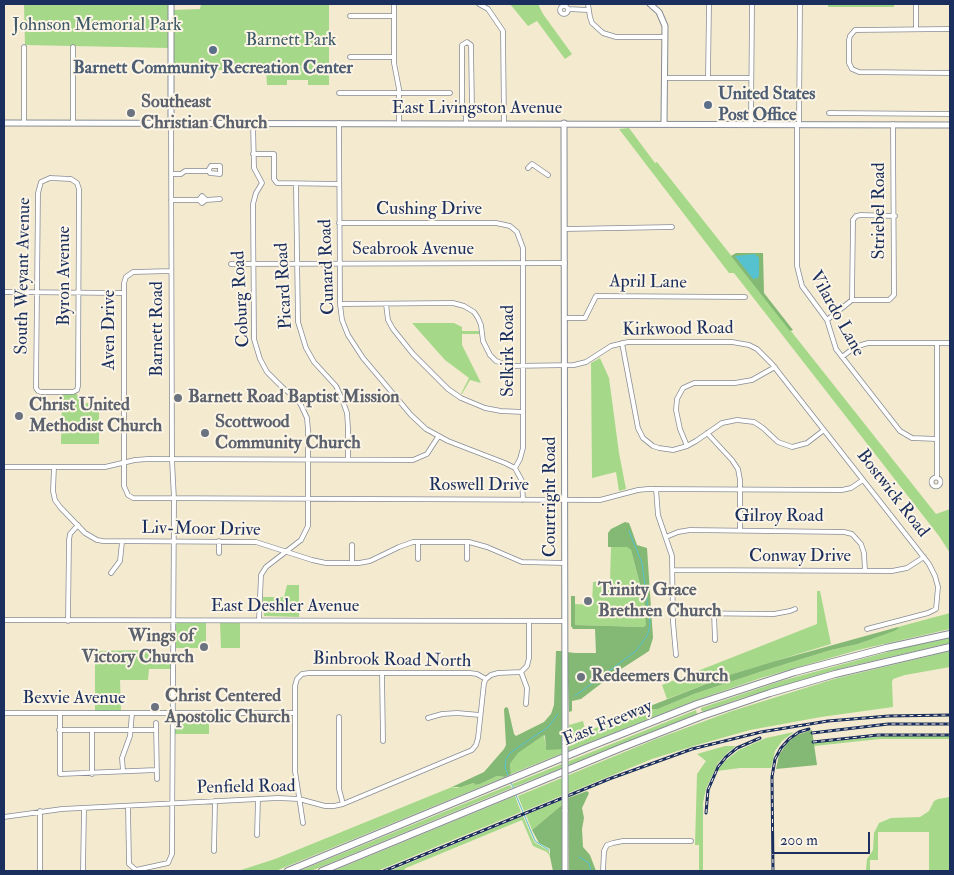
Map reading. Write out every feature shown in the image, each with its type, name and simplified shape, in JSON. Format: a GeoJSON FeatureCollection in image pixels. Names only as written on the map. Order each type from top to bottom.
{"type":"FeatureCollection","features":[{"type":"Feature","properties":{"kind":"highway","name":"East Freeway"},"geometry":{"type":"LineString","coordinates":[[288,871],[635,729],[729,693],[795,672],[950,634]]}},
{"type":"Feature","properties":{"kind":"highway","name":"East Freeway"},"geometry":{"type":"LineString","coordinates":[[322,871],[667,730],[755,698],[835,674],[950,647]]}},
{"type":"Feature","properties":{"kind":"street","name":"Barnett Road"},"geometry":{"type":"LineString","coordinates":[[128,806],[127,859],[131,868],[142,870],[164,865],[170,860],[172,854],[174,499],[172,460],[171,4]]}},
{"type":"Feature","properties":{"kind":"street"},"geometry":{"type":"LineString","coordinates":[[394,4],[394,56],[399,93],[399,123]]}},
{"type":"Feature","properties":{"kind":"street"},"geometry":{"type":"LineString","coordinates":[[479,4],[488,9],[501,27],[504,38],[504,123]]}},
{"type":"Feature","properties":{"kind":"street"},"geometry":{"type":"LineString","coordinates":[[588,4],[590,17],[596,28],[609,36],[665,37]]}},
{"type":"Feature","properties":{"kind":"street"},"geometry":{"type":"LineString","coordinates":[[650,4],[662,16],[664,26],[664,123]]}},
{"type":"Feature","properties":{"kind":"street"},"geometry":{"type":"LineString","coordinates":[[708,78],[709,4]]}},
{"type":"Feature","properties":{"kind":"street"},"geometry":{"type":"LineString","coordinates":[[751,124],[752,4]]}},
{"type":"Feature","properties":{"kind":"street","name":"Vilardo Lane"},"geometry":{"type":"LineString","coordinates":[[800,4],[798,273],[806,292],[827,320],[833,343],[842,357],[903,434],[912,438],[937,439]]}},
{"type":"Feature","properties":{"kind":"street"},"geometry":{"type":"LineString","coordinates":[[916,4],[916,29]]}},
{"type":"Feature","properties":{"kind":"street"},"geometry":{"type":"LineString","coordinates":[[568,9],[588,10]]}},
{"type":"Feature","properties":{"kind":"street"},"geometry":{"type":"LineString","coordinates":[[350,16],[394,16]]}},
{"type":"Feature","properties":{"kind":"street"},"geometry":{"type":"LineString","coordinates":[[950,30],[858,29],[852,32],[849,40],[849,63],[852,70],[859,72],[950,72]]}},
{"type":"Feature","properties":{"kind":"street"},"geometry":{"type":"LineString","coordinates":[[466,116],[472,109],[471,45],[467,42],[462,45],[462,109],[466,116],[466,123]]}},
{"type":"Feature","properties":{"kind":"street"},"geometry":{"type":"LineString","coordinates":[[24,47],[24,123]]}},
{"type":"Feature","properties":{"kind":"street"},"geometry":{"type":"LineString","coordinates":[[73,47],[73,122]]}},
{"type":"Feature","properties":{"kind":"street"},"geometry":{"type":"LineString","coordinates":[[350,57],[394,56]]}},
{"type":"Feature","properties":{"kind":"street"},"geometry":{"type":"LineString","coordinates":[[664,78],[752,78]]}},
{"type":"Feature","properties":{"kind":"street"},"geometry":{"type":"LineString","coordinates":[[339,93],[450,93]]}},
{"type":"Feature","properties":{"kind":"street"},"geometry":{"type":"LineString","coordinates":[[829,113],[950,114]]}},
{"type":"Feature","properties":{"kind":"street","name":"East Livingston Avenue"},"geometry":{"type":"LineString","coordinates":[[4,123],[950,124]]}},
{"type":"Feature","properties":{"kind":"street","name":"Coburg Road"},"geometry":{"type":"LineString","coordinates":[[253,123],[255,173],[262,183],[254,198],[254,331],[257,352],[271,378],[297,399],[308,424],[307,530],[301,540],[266,567],[261,575],[259,620]]}},
{"type":"Feature","properties":{"kind":"street","name":"Cunard Road"},"geometry":{"type":"LineString","coordinates":[[339,123],[340,304],[342,320],[348,335],[358,352],[411,415],[426,429],[438,437],[514,468]]}},
{"type":"Feature","properties":{"kind":"street","name":"Courtright Road"},"geometry":{"type":"LineString","coordinates":[[564,123],[566,871]]}},
{"type":"Feature","properties":{"kind":"street","name":"Striebel Road"},"geometry":{"type":"LineString","coordinates":[[852,300],[889,300],[892,298],[895,290],[893,124]]}},
{"type":"Feature","properties":{"kind":"street"},"geometry":{"type":"LineString","coordinates":[[253,154],[274,154],[274,179],[277,183],[339,184]]}},
{"type":"Feature","properties":{"kind":"street"},"geometry":{"type":"LineString","coordinates":[[528,168],[532,164],[548,175]]}},
{"type":"Feature","properties":{"kind":"street"},"geometry":{"type":"LineString","coordinates":[[171,174],[181,174],[185,171],[209,171]]}},
{"type":"Feature","properties":{"kind":"street","name":"South Weyant Avenue"},"geometry":{"type":"LineString","coordinates":[[58,178],[44,180],[38,189],[37,390],[41,392],[73,392],[76,390]]}},
{"type":"Feature","properties":{"kind":"street","name":"Byron Avenue"},"geometry":{"type":"LineString","coordinates":[[58,178],[71,179],[77,183],[79,188],[78,386],[76,390]]}},
{"type":"Feature","properties":{"kind":"street","name":"Picard Road"},"geometry":{"type":"LineString","coordinates":[[296,186],[296,310],[301,337],[314,362],[336,386],[342,399],[347,413],[348,460]]}},
{"type":"Feature","properties":{"kind":"street"},"geometry":{"type":"LineString","coordinates":[[171,200],[199,200],[202,203],[206,200],[220,200]]}},
{"type":"Feature","properties":{"kind":"street"},"geometry":{"type":"LineString","coordinates":[[827,320],[852,300],[852,224],[854,217],[861,215],[895,216]]}},
{"type":"Feature","properties":{"kind":"street","name":"Cushing Drive"},"geometry":{"type":"LineString","coordinates":[[339,223],[496,223],[510,226],[517,232]]}},
{"type":"Feature","properties":{"kind":"street"},"geometry":{"type":"LineString","coordinates":[[565,229],[672,227]]}},
{"type":"Feature","properties":{"kind":"street","name":"Selkirk Road"},"geometry":{"type":"LineString","coordinates":[[514,468],[522,453],[523,412],[523,263],[522,248],[517,232]]}},
{"type":"Feature","properties":{"kind":"street","name":"Seabrook Avenue"},"geometry":{"type":"LineString","coordinates":[[231,264],[565,263]]}},
{"type":"Feature","properties":{"kind":"street","name":"Aven Drive"},"geometry":{"type":"LineString","coordinates":[[125,491],[124,280],[133,272],[171,271]]}},
{"type":"Feature","properties":{"kind":"street"},"geometry":{"type":"LineString","coordinates":[[4,292],[123,292]]}},
{"type":"Feature","properties":{"kind":"street","name":"April Lane"},"geometry":{"type":"LineString","coordinates":[[565,318],[585,318],[596,296],[745,298]]}},
{"type":"Feature","properties":{"kind":"street","name":"Kirkwood Road"},"geometry":{"type":"LineString","coordinates":[[340,304],[453,303],[464,306],[474,312],[478,318],[483,341],[490,355],[502,364],[574,366],[586,362],[611,346],[622,343],[732,342],[749,345],[756,349]]}},
{"type":"Feature","properties":{"kind":"street"},"geometry":{"type":"LineString","coordinates":[[386,304],[388,320],[393,329],[418,360],[448,389],[477,406],[502,411],[523,412]]}},
{"type":"Feature","properties":{"kind":"street"},"geometry":{"type":"LineString","coordinates":[[622,343],[638,428],[647,442],[659,448],[667,449],[687,446],[726,421],[748,421],[763,428],[778,442],[792,447],[807,443],[824,430]]}},
{"type":"Feature","properties":{"kind":"street"},"geometry":{"type":"LineString","coordinates":[[842,357],[854,347],[868,343],[950,343]]}},
{"type":"Feature","properties":{"kind":"street"},"geometry":{"type":"LineString","coordinates":[[937,343],[937,477]]}},
{"type":"Feature","properties":{"kind":"street","name":"Bostwick Road"},"geometry":{"type":"LineString","coordinates":[[756,349],[775,367],[924,557],[935,576],[938,587],[936,609],[928,613],[867,629]]}},
{"type":"Feature","properties":{"kind":"street"},"geometry":{"type":"LineString","coordinates":[[687,446],[676,410],[677,398],[683,388],[694,383],[735,383],[752,380],[775,367]]}},
{"type":"Feature","properties":{"kind":"street"},"geometry":{"type":"LineString","coordinates":[[707,433],[735,464],[740,474],[740,530]]}},
{"type":"Feature","properties":{"kind":"street"},"geometry":{"type":"LineString","coordinates":[[4,467],[105,467],[140,460],[417,459],[427,454],[438,437]]}},
{"type":"Feature","properties":{"kind":"street","name":"Liv-Moor Drive"},"geometry":{"type":"LineString","coordinates":[[54,467],[55,500],[90,537],[97,540],[122,542],[256,542],[319,562],[370,561],[406,544],[418,542],[467,542],[487,547],[522,562],[565,563]]}},
{"type":"Feature","properties":{"kind":"street"},"geometry":{"type":"LineString","coordinates":[[514,468],[522,481],[523,500]]}},
{"type":"Feature","properties":{"kind":"street","name":"Roswell Drive"},"geometry":{"type":"LineString","coordinates":[[125,491],[128,495],[138,499],[600,500],[638,490],[656,489],[842,490],[851,488],[863,480]]}},
{"type":"Feature","properties":{"kind":"street"},"geometry":{"type":"LineString","coordinates":[[656,489],[658,515],[672,556],[676,655]]}},
{"type":"Feature","properties":{"kind":"street"},"geometry":{"type":"LineString","coordinates":[[68,621],[68,540],[70,534],[78,525]]}},
{"type":"Feature","properties":{"kind":"street","name":"Gilroy Road"},"geometry":{"type":"LineString","coordinates":[[666,537],[684,530],[844,532],[852,534],[861,544],[864,553],[865,571]]}},
{"type":"Feature","properties":{"kind":"street"},"geometry":{"type":"LineString","coordinates":[[219,541],[219,553]]}},
{"type":"Feature","properties":{"kind":"street"},"geometry":{"type":"LineString","coordinates":[[111,573],[120,561],[122,542]]}},
{"type":"Feature","properties":{"kind":"street"},"geometry":{"type":"LineString","coordinates":[[418,542],[418,559]]}},
{"type":"Feature","properties":{"kind":"street"},"geometry":{"type":"LineString","coordinates":[[467,542],[467,559]]}},
{"type":"Feature","properties":{"kind":"street"},"geometry":{"type":"LineString","coordinates":[[352,544],[352,562]]}},
{"type":"Feature","properties":{"kind":"street","name":"Conway Drive"},"geometry":{"type":"LineString","coordinates":[[673,570],[899,570],[914,564],[924,557]]}},
{"type":"Feature","properties":{"kind":"street"},"geometry":{"type":"LineString","coordinates":[[673,613],[774,614],[795,609]]}},
{"type":"Feature","properties":{"kind":"street"},"geometry":{"type":"LineString","coordinates":[[714,613],[715,640]]}},
{"type":"Feature","properties":{"kind":"street","name":"East Deshler Avenue"},"geometry":{"type":"LineString","coordinates":[[4,620],[565,621]]}},
{"type":"Feature","properties":{"kind":"street"},"geometry":{"type":"LineString","coordinates":[[428,718],[442,714],[457,713],[480,715],[486,679],[498,673],[521,672],[527,666],[530,658],[529,621]]}},
{"type":"Feature","properties":{"kind":"street"},"geometry":{"type":"LineString","coordinates":[[521,672],[527,688],[526,704]]}},
{"type":"Feature","properties":{"kind":"street"},"geometry":{"type":"LineString","coordinates":[[382,673],[383,741]]}},
{"type":"Feature","properties":{"kind":"street","name":"Binbrook Road North"},"geometry":{"type":"LineString","coordinates":[[295,714],[295,686],[302,674],[470,673],[477,674],[486,679]]}},
{"type":"Feature","properties":{"kind":"street","name":"Bexvie Avenue"},"geometry":{"type":"LineString","coordinates":[[4,713],[295,714]]}},
{"type":"Feature","properties":{"kind":"street"},"geometry":{"type":"LineString","coordinates":[[60,713],[60,774],[156,770]]}},
{"type":"Feature","properties":{"kind":"street"},"geometry":{"type":"LineString","coordinates":[[123,771],[122,758],[132,730],[132,713]]}},
{"type":"Feature","properties":{"kind":"street"},"geometry":{"type":"LineString","coordinates":[[295,714],[295,771],[303,823]]}},
{"type":"Feature","properties":{"kind":"street","name":"Penfield Road"},"geometry":{"type":"LineString","coordinates":[[4,817],[40,811],[258,799],[298,798],[325,806],[334,806],[466,754],[476,745],[480,715]]}},
{"type":"Feature","properties":{"kind":"street"},"geometry":{"type":"LineString","coordinates":[[339,718],[339,789],[343,804]]}},
{"type":"Feature","properties":{"kind":"street"},"geometry":{"type":"LineString","coordinates":[[156,723],[157,780]]}},
{"type":"Feature","properties":{"kind":"street"},"geometry":{"type":"LineString","coordinates":[[59,730],[156,730]]}},
{"type":"Feature","properties":{"kind":"street"},"geometry":{"type":"LineString","coordinates":[[92,730],[92,774]]}},
{"type":"Feature","properties":{"kind":"street"},"geometry":{"type":"LineString","coordinates":[[257,835],[258,799]]}},
{"type":"Feature","properties":{"kind":"street"},"geometry":{"type":"LineString","coordinates":[[214,851],[215,801]]}},
{"type":"Feature","properties":{"kind":"street"},"geometry":{"type":"LineString","coordinates":[[83,871],[84,808]]}},
{"type":"Feature","properties":{"kind":"street"},"geometry":{"type":"LineString","coordinates":[[40,811],[40,871]]}},
{"type":"Feature","properties":{"kind":"street"},"geometry":{"type":"LineString","coordinates":[[603,871],[604,851],[607,845],[623,841],[691,841]]}},
{"type":"Feature","properties":{"kind":"green space","name":"Johnson Memorial Park"},"geometry":{"type":"Polygon","coordinates":[[[24,4],[169,4],[169,48],[25,45],[24,4]]]}},
{"type":"Feature","properties":{"kind":"green space","name":"Barnett Park"},"geometry":{"type":"Polygon","coordinates":[[[201,4],[329,4],[329,85],[308,85],[308,80],[287,80],[287,85],[267,85],[266,70],[174,70],[173,10],[200,9],[201,4]]]}},
{"type":"Feature","properties":{"kind":"green space"},"geometry":{"type":"Polygon","coordinates":[[[510,4],[538,4],[572,54],[565,59],[537,21],[528,26],[510,4]]]}},
{"type":"Feature","properties":{"kind":"green space"},"geometry":{"type":"Polygon","coordinates":[[[828,4],[894,4],[894,7],[828,7],[828,4]]]}},
{"type":"Feature","properties":{"kind":"green space"},"geometry":{"type":"Polygon","coordinates":[[[629,128],[936,514],[950,509],[950,553],[939,536],[734,273],[729,273],[619,129],[629,128]]]}},
{"type":"Feature","properties":{"kind":"green space"},"geometry":{"type":"Polygon","coordinates":[[[736,253],[763,253],[764,293],[793,330],[790,331],[731,256],[736,253]]]}},
{"type":"Feature","properties":{"kind":"green space"},"geometry":{"type":"Polygon","coordinates":[[[412,323],[454,323],[462,327],[462,331],[479,331],[479,334],[462,334],[462,345],[481,383],[470,380],[461,394],[469,378],[445,360],[412,323]]]}},
{"type":"Feature","properties":{"kind":"green space"},"geometry":{"type":"Polygon","coordinates":[[[600,358],[609,378],[626,489],[619,491],[616,472],[592,478],[591,363],[600,358]]]}},
{"type":"Feature","properties":{"kind":"green space"},"geometry":{"type":"Polygon","coordinates":[[[62,393],[76,393],[82,403],[99,403],[99,444],[61,444],[62,393]]]}},
{"type":"Feature","properties":{"kind":"green space"},"geometry":{"type":"Polygon","coordinates":[[[625,522],[629,523],[637,545],[647,548],[653,638],[649,651],[615,673],[581,699],[572,701],[572,711],[569,712],[567,652],[596,653],[595,629],[573,629],[571,626],[571,596],[575,596],[576,625],[644,627],[646,625],[644,600],[631,550],[627,547],[608,547],[608,533],[611,529],[625,522]]]}},
{"type":"Feature","properties":{"kind":"green space"},"geometry":{"type":"Polygon","coordinates":[[[611,547],[628,547],[631,550],[644,600],[646,626],[644,627],[575,624],[575,604],[592,605],[593,582],[610,581],[611,547]]]}},
{"type":"Feature","properties":{"kind":"green space"},"geometry":{"type":"Polygon","coordinates":[[[287,585],[299,585],[299,617],[264,616],[263,597],[284,597],[287,585]]]}},
{"type":"Feature","properties":{"kind":"green space"},"geometry":{"type":"Polygon","coordinates":[[[817,591],[820,591],[831,644],[729,675],[667,699],[662,685],[817,624],[817,591]]]}},
{"type":"Feature","properties":{"kind":"green space"},"geometry":{"type":"Polygon","coordinates":[[[950,613],[950,629],[858,650],[761,678],[694,701],[568,751],[569,725],[583,721],[585,729],[590,730],[645,708],[647,710],[658,709],[694,694],[763,671],[831,650],[858,644],[898,629],[898,627],[950,613]]]}},
{"type":"Feature","properties":{"kind":"green space"},"geometry":{"type":"Polygon","coordinates":[[[240,621],[240,648],[221,648],[220,622],[240,621]]]}},
{"type":"Feature","properties":{"kind":"green space"},"geometry":{"type":"Polygon","coordinates":[[[178,622],[206,622],[206,648],[175,648],[175,625],[178,622]]]}},
{"type":"Feature","properties":{"kind":"green space"},"geometry":{"type":"Polygon","coordinates":[[[898,627],[894,631],[858,644],[831,650],[763,671],[694,694],[658,709],[647,710],[645,708],[729,675],[898,627]]]}},
{"type":"Feature","properties":{"kind":"green space"},"geometry":{"type":"Polygon","coordinates":[[[950,638],[950,643],[838,669],[703,712],[701,710],[701,708],[781,681],[906,647],[950,638]]]}},
{"type":"Feature","properties":{"kind":"green space"},"geometry":{"type":"Polygon","coordinates":[[[149,650],[149,661],[171,660],[171,669],[149,669],[148,680],[120,680],[121,711],[95,711],[95,651],[149,650]]]}},
{"type":"Feature","properties":{"kind":"green space"},"geometry":{"type":"Polygon","coordinates":[[[556,651],[562,651],[563,749],[547,750],[544,735],[518,753],[510,764],[511,774],[505,777],[497,776],[480,784],[475,785],[474,783],[461,787],[452,787],[484,772],[504,749],[506,745],[504,709],[506,707],[508,708],[516,736],[544,722],[551,714],[554,705],[556,651]]]}},
{"type":"Feature","properties":{"kind":"green space"},"geometry":{"type":"Polygon","coordinates":[[[950,651],[950,667],[893,679],[893,707],[821,717],[750,730],[652,759],[524,811],[518,796],[656,739],[732,711],[834,679],[950,651]]]}},
{"type":"Feature","properties":{"kind":"green space"},"geometry":{"type":"Polygon","coordinates":[[[696,710],[697,714],[514,787],[512,784],[696,710]]]}},
{"type":"Feature","properties":{"kind":"green space"},"geometry":{"type":"Polygon","coordinates":[[[177,714],[209,714],[209,734],[174,734],[174,717],[177,714]]]}},
{"type":"Feature","properties":{"kind":"green space"},"geometry":{"type":"Polygon","coordinates":[[[812,730],[817,765],[776,769],[779,755],[787,743],[797,735],[812,730]]]}},
{"type":"Feature","properties":{"kind":"green space"},"geometry":{"type":"Polygon","coordinates":[[[794,732],[782,741],[775,751],[771,768],[740,768],[717,771],[725,761],[739,750],[766,738],[794,732]]]}},
{"type":"Feature","properties":{"kind":"green space"},"geometry":{"type":"Polygon","coordinates":[[[544,735],[546,748],[563,749],[563,753],[511,774],[510,764],[518,752],[544,735]]]}},
{"type":"Feature","properties":{"kind":"green space"},"geometry":{"type":"Polygon","coordinates":[[[886,736],[950,736],[950,739],[880,739],[814,746],[814,743],[886,736]]]}},
{"type":"Feature","properties":{"kind":"green space"},"geometry":{"type":"Polygon","coordinates":[[[725,746],[736,746],[718,763],[706,789],[703,803],[703,871],[699,871],[699,845],[695,845],[697,774],[706,761],[697,754],[725,746]]]}},
{"type":"Feature","properties":{"kind":"green space"},"geometry":{"type":"Polygon","coordinates":[[[497,776],[505,777],[278,870],[238,871],[275,859],[452,787],[456,788],[474,783],[475,785],[480,784],[497,776]]]}},
{"type":"Feature","properties":{"kind":"green space"},"geometry":{"type":"Polygon","coordinates":[[[510,785],[512,788],[311,871],[299,871],[510,785]]]}},
{"type":"Feature","properties":{"kind":"green space"},"geometry":{"type":"Polygon","coordinates":[[[587,791],[589,793],[582,808],[584,818],[582,829],[583,847],[590,855],[596,871],[569,871],[568,798],[587,791]]]}},
{"type":"Feature","properties":{"kind":"green space"},"geometry":{"type":"Polygon","coordinates":[[[515,796],[521,812],[377,871],[333,871],[515,796]]]}},
{"type":"Feature","properties":{"kind":"green space"},"geometry":{"type":"Polygon","coordinates":[[[950,797],[950,871],[929,871],[929,832],[878,832],[878,860],[870,860],[870,871],[866,871],[867,859],[873,850],[874,833],[879,823],[891,818],[920,817],[929,811],[934,801],[950,797]]]}},
{"type":"Feature","properties":{"kind":"green space"},"geometry":{"type":"Polygon","coordinates":[[[562,800],[563,804],[532,830],[526,815],[562,800]]]}},
{"type":"Feature","properties":{"kind":"green space"},"geometry":{"type":"Polygon","coordinates":[[[563,804],[562,871],[553,871],[550,849],[539,843],[532,830],[563,804]]]}},
{"type":"Feature","properties":{"kind":"green space"},"geometry":{"type":"Polygon","coordinates":[[[523,816],[534,842],[549,851],[550,857],[547,852],[533,846],[522,820],[406,868],[403,871],[390,871],[523,816]]]}},
{"type":"Feature","properties":{"kind":"water"},"geometry":{"type":"Polygon","coordinates":[[[755,254],[759,258],[759,274],[758,278],[753,279],[735,256],[755,254]]]}},
{"type":"Feature","properties":{"kind":"waterway"},"geometry":{"type":"LineString","coordinates":[[575,696],[636,651],[649,630],[650,623],[642,563],[629,531]]}},
{"type":"Feature","properties":{"kind":"waterway"},"geometry":{"type":"LineString","coordinates":[[509,778],[505,767],[506,759],[510,753],[548,727],[558,714]]}},
{"type":"Feature","properties":{"kind":"waterway"},"geometry":{"type":"LineString","coordinates":[[510,781],[514,789]]}},
{"type":"Feature","properties":{"kind":"waterway"},"geometry":{"type":"LineString","coordinates":[[515,793],[535,841],[549,850]]}},
{"type":"Feature","properties":{"kind":"waterway"},"geometry":{"type":"LineString","coordinates":[[579,857],[589,863],[591,871]]}},
{"type":"Feature","properties":{"kind":"railway"},"geometry":{"type":"LineString","coordinates":[[384,871],[609,779],[692,749],[761,732],[828,721],[889,716],[950,715]]}},
{"type":"Feature","properties":{"kind":"railway"},"geometry":{"type":"LineString","coordinates":[[812,733],[888,724],[950,724]]}},
{"type":"Feature","properties":{"kind":"railway"},"geometry":{"type":"LineString","coordinates":[[773,871],[772,777],[775,759],[789,739],[799,732],[809,729]]}},
{"type":"Feature","properties":{"kind":"railway"},"geometry":{"type":"LineString","coordinates":[[813,742],[878,735],[950,735]]}},
{"type":"Feature","properties":{"kind":"railway"},"geometry":{"type":"LineString","coordinates":[[706,813],[708,790],[718,767],[737,748],[760,738]]}},
{"type":"Feature","properties":{"kind":"place","name":"Barnett Community Recreation Center"},"geometry":{"type":"Point","coordinates":[213,50]}},
{"type":"Feature","properties":{"kind":"place","name":"United States Post Office"},"geometry":{"type":"Point","coordinates":[708,105]}},
{"type":"Feature","properties":{"kind":"place","name":"Southeast Christian Church"},"geometry":{"type":"Point","coordinates":[131,113]}},
{"type":"Feature","properties":{"kind":"place","name":"Barnett Road Baptist Mission"},"geometry":{"type":"Point","coordinates":[178,398]}},
{"type":"Feature","properties":{"kind":"place","name":"Christ United Methodist Church"},"geometry":{"type":"Point","coordinates":[19,416]}},
{"type":"Feature","properties":{"kind":"place","name":"Scottwood Community Church"},"geometry":{"type":"Point","coordinates":[205,433]}},
{"type":"Feature","properties":{"kind":"place","name":"Trinity Grace Brethren Church"},"geometry":{"type":"Point","coordinates":[588,601]}},
{"type":"Feature","properties":{"kind":"place","name":"Wings of Victory Church"},"geometry":{"type":"Point","coordinates":[204,647]}},
{"type":"Feature","properties":{"kind":"place","name":"Redeemers Church"},"geometry":{"type":"Point","coordinates":[581,677]}},
{"type":"Feature","properties":{"kind":"place","name":"Christ Centered Apostolic Church"},"geometry":{"type":"Point","coordinates":[155,707]}}]}
